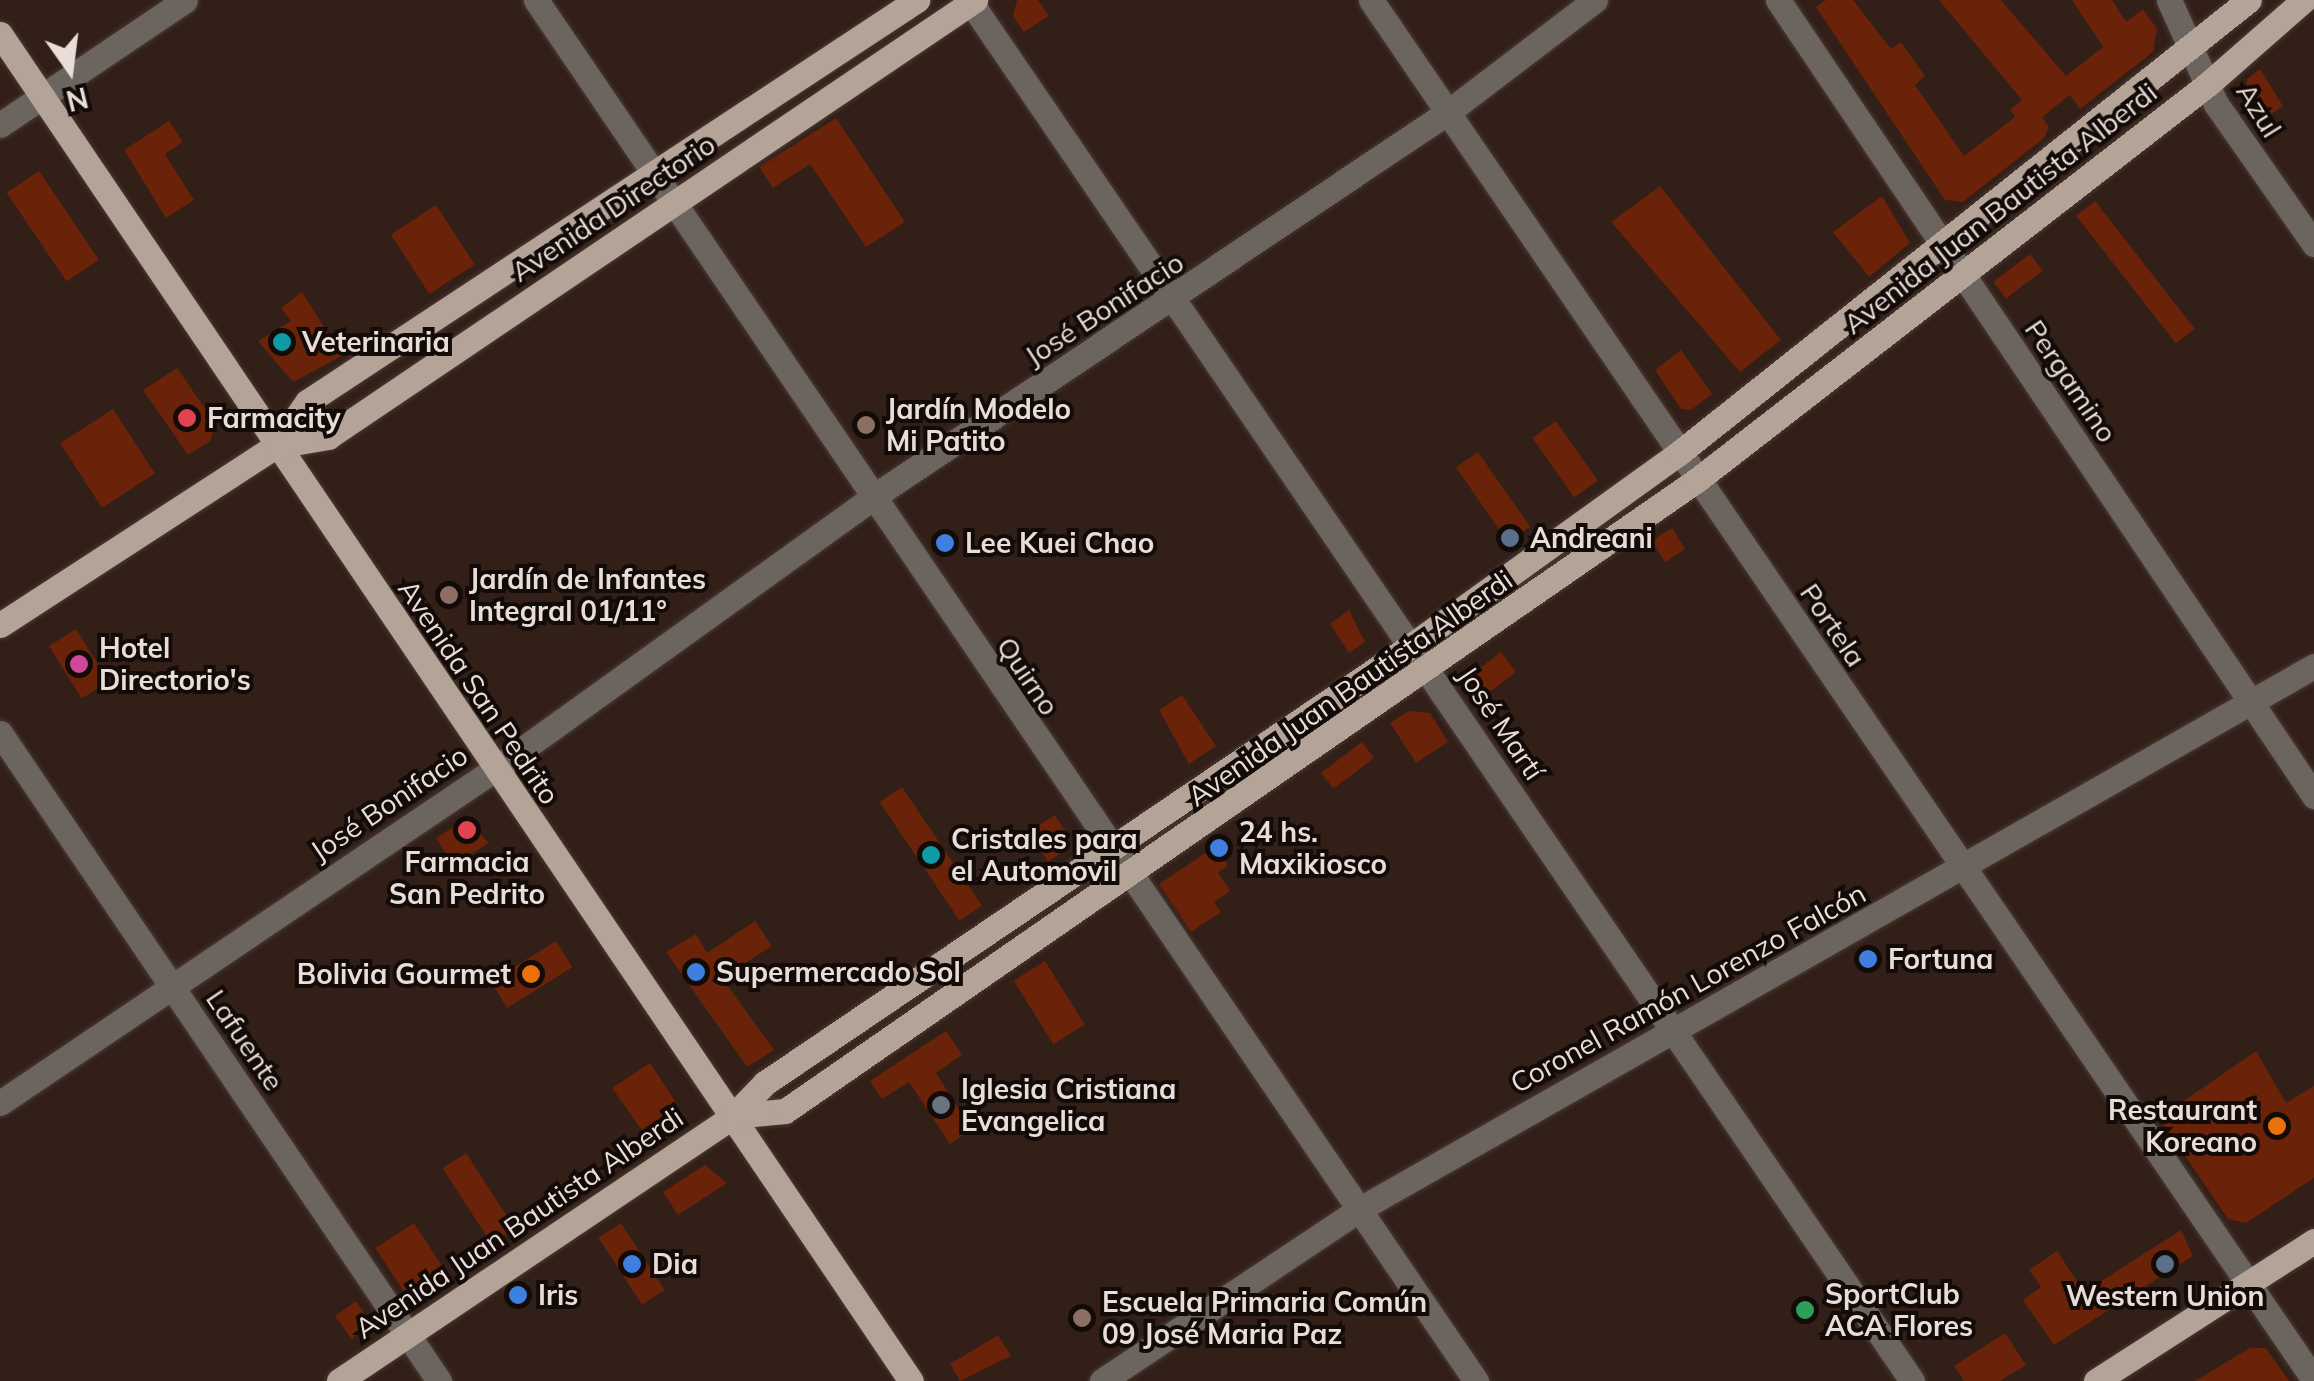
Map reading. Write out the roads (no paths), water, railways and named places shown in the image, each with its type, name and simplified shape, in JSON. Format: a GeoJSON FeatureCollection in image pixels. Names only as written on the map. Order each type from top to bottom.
{"type":"FeatureCollection","features":[{"type":"Feature","properties":{"kind":"main road","name":"Avenida Directorio"},"geometry":{"type":"LineString","coordinates":[[276,446],[307,402],[917,0]]}},
{"type":"Feature","properties":{"kind":"main road","name":"Avenida Juan Bautista Alberdi"},"geometry":{"type":"LineString","coordinates":[[339,1381],[732,1116],[765,1083],[1412,645],[1679,453],[2249,0]]}},
{"type":"Feature","properties":{"kind":"main road","name":"Avenida Juan Bautista Alberdi"},"geometry":{"type":"LineString","coordinates":[[732,1116],[785,1112],[1131,878],[1698,480],[2208,84],[2304,0]]}},
{"type":"Feature","properties":{"kind":"main road","name":"Avenida Directorio"},"geometry":{"type":"LineString","coordinates":[[0,624],[276,446],[328,436],[972,1]]}},
{"type":"Feature","properties":{"kind":"main road","name":"Avenida San Pedrito"},"geometry":{"type":"LineString","coordinates":[[0,34],[911,1381]]}},
{"type":"Feature","properties":{"kind":"main road"},"geometry":{"type":"LineString","coordinates":[[2096,1381],[2314,1241]]}},
{"type":"Feature","properties":{"kind":"street"},"geometry":{"type":"LineString","coordinates":[[0,125],[186,0]]}},
{"type":"Feature","properties":{"kind":"street","name":"Quirno"},"geometry":{"type":"LineString","coordinates":[[536,0],[1107,848],[1476,1381]]}},
{"type":"Feature","properties":{"kind":"street","name":"Portela"},"geometry":{"type":"LineString","coordinates":[[1370,0],[2314,1380]]}},
{"type":"Feature","properties":{"kind":"street","name":"José Bonifacio"},"geometry":{"type":"LineString","coordinates":[[0,1104],[171,984],[495,769],[872,497],[1174,300],[1448,112],[1595,0]]}},
{"type":"Feature","properties":{"kind":"street","name":"Pergamino"},"geometry":{"type":"LineString","coordinates":[[1778,0],[2314,796]]}},
{"type":"Feature","properties":{"kind":"street","name":"Azul"},"geometry":{"type":"LineString","coordinates":[[2169,0],[2208,84],[2314,244]]}},
{"type":"Feature","properties":{"kind":"street","name":"José Martí"},"geometry":{"type":"LineString","coordinates":[[972,1],[1912,1381]]}},
{"type":"Feature","properties":{"kind":"street","name":"Coronel Ramón Lorenzo Falcón"},"geometry":{"type":"LineString","coordinates":[[1102,1381],[1358,1210],[2314,666]]}},
{"type":"Feature","properties":{"kind":"street","name":"Lafuente"},"geometry":{"type":"LineString","coordinates":[[0,733],[439,1381]]}},
{"type":"Feature","properties":{"kind":"place","name":"Veterinaria"},"geometry":{"type":"Point","coordinates":[282,342]}},
{"type":"Feature","properties":{"kind":"place","name":"Farmacity"},"geometry":{"type":"Point","coordinates":[187,418]}},
{"type":"Feature","properties":{"kind":"place","name":"Jardín Modelo Mi Patito"},"geometry":{"type":"Point","coordinates":[866,425]}},
{"type":"Feature","properties":{"kind":"place","name":"Andreani"},"geometry":{"type":"Point","coordinates":[1510,538]}},
{"type":"Feature","properties":{"kind":"place","name":"Lee Kuei Chao"},"geometry":{"type":"Point","coordinates":[945,543]}},
{"type":"Feature","properties":{"kind":"place","name":"Jardín de Infantes Integral 01/11°"},"geometry":{"type":"Point","coordinates":[449,595]}},
{"type":"Feature","properties":{"kind":"place","name":"Hotel Directorio's"},"geometry":{"type":"Point","coordinates":[79,664]}},
{"type":"Feature","properties":{"kind":"place","name":"Farmacia San Pedrito"},"geometry":{"type":"Point","coordinates":[467,830]}},
{"type":"Feature","properties":{"kind":"place","name":"24 hs. Maxikiosco"},"geometry":{"type":"Point","coordinates":[1219,848]}},
{"type":"Feature","properties":{"kind":"place","name":"Cristales para el Automovil"},"geometry":{"type":"Point","coordinates":[931,855]}},
{"type":"Feature","properties":{"kind":"place","name":"Fortuna"},"geometry":{"type":"Point","coordinates":[1868,959]}},
{"type":"Feature","properties":{"kind":"place","name":"Supermercado Sol"},"geometry":{"type":"Point","coordinates":[696,972]}},
{"type":"Feature","properties":{"kind":"place","name":"Bolivia Gourmet"},"geometry":{"type":"Point","coordinates":[531,974]}},
{"type":"Feature","properties":{"kind":"place","name":"Iglesia Cristiana Evangelica"},"geometry":{"type":"Point","coordinates":[941,1105]}},
{"type":"Feature","properties":{"kind":"place","name":"Restaurant Koreano"},"geometry":{"type":"Point","coordinates":[2277,1126]}},
{"type":"Feature","properties":{"kind":"place","name":"Dia"},"geometry":{"type":"Point","coordinates":[632,1264]}},
{"type":"Feature","properties":{"kind":"place","name":"Western Union"},"geometry":{"type":"Point","coordinates":[2165,1264]}},
{"type":"Feature","properties":{"kind":"place","name":"Iris"},"geometry":{"type":"Point","coordinates":[518,1295]}},
{"type":"Feature","properties":{"kind":"place","name":"SportClub ACA Flores"},"geometry":{"type":"Point","coordinates":[1805,1310]}},
{"type":"Feature","properties":{"kind":"place","name":"Escuela Primaria Común 09 José Maria Paz"},"geometry":{"type":"Point","coordinates":[1082,1318]}}]}
